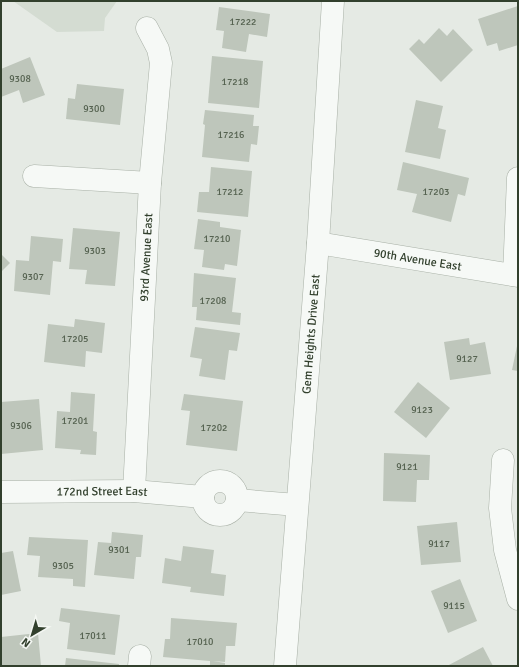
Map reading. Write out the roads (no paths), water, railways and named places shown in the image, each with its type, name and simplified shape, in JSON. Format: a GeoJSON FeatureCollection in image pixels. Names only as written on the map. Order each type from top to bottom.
{"type":"FeatureCollection","features":[{"type":"Feature","properties":{"kind":"street","name":"Gem Heights Drive East"},"geometry":{"type":"LineString","coordinates":[[285,666],[318,244],[332,1]]}},
{"type":"Feature","properties":{"kind":"street","name":"93rd Avenue East"},"geometry":{"type":"LineString","coordinates":[[134,491],[150,183],[161,63],[158,49],[147,28]]}},
{"type":"Feature","properties":{"kind":"street"},"geometry":{"type":"LineString","coordinates":[[34,176],[150,183]]}},
{"type":"Feature","properties":{"kind":"street"},"geometry":{"type":"LineString","coordinates":[[516,276],[515,226],[518,178]]}},
{"type":"Feature","properties":{"kind":"street","name":"90th Avenue East"},"geometry":{"type":"LineString","coordinates":[[318,244],[516,276]]}},
{"type":"Feature","properties":{"kind":"street"},"geometry":{"type":"LineString","coordinates":[[503,460],[500,508],[505,550],[518,599]]}},
{"type":"Feature","properties":{"kind":"street","name":"172nd Street East"},"geometry":{"type":"LineString","coordinates":[[1,492],[134,491],[203,497],[209,485],[221,481],[233,488],[237,500],[297,505]]}}]}
